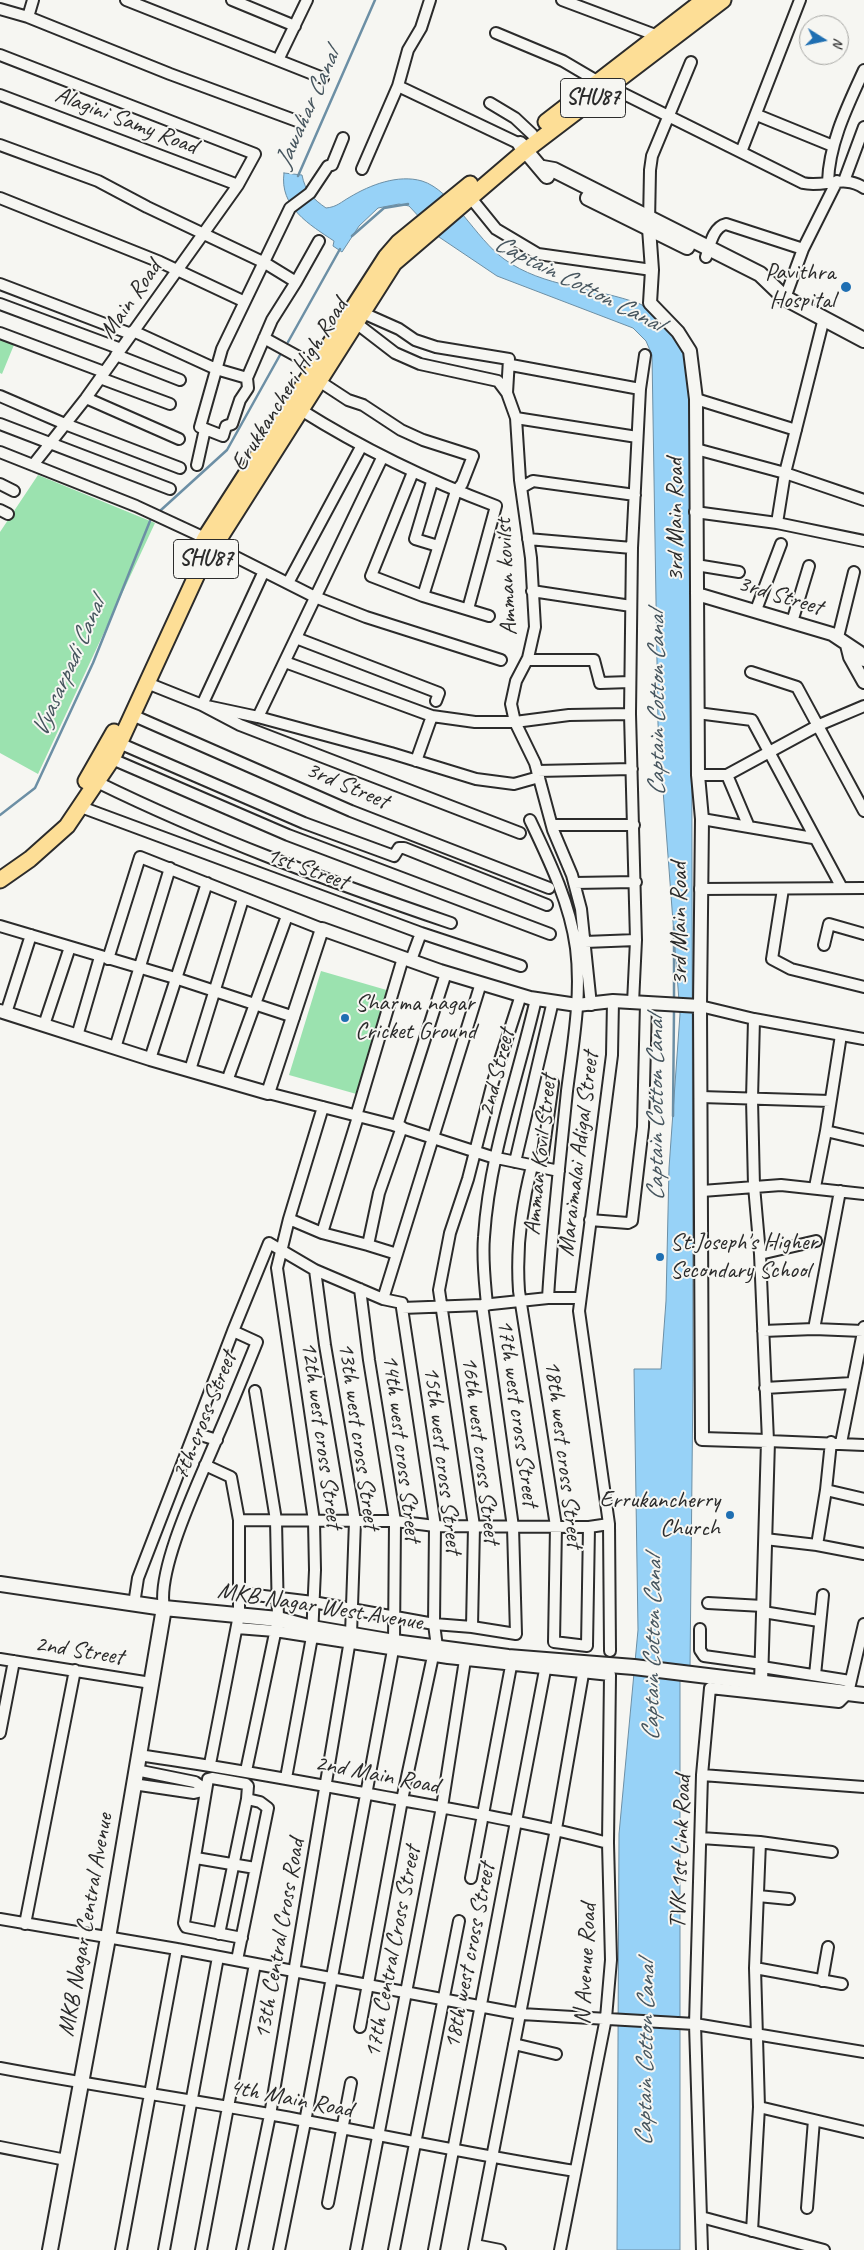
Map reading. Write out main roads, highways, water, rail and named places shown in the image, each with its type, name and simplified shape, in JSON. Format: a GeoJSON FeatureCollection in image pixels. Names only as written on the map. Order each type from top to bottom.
{"type":"FeatureCollection","features":[{"type":"Feature","properties":{"kind":"main road","name":"SHU87"},"geometry":{"type":"LineString","coordinates":[[526,143],[602,84],[704,0]]}},
{"type":"Feature","properties":{"kind":"main road","name":"SHU87"},"geometry":{"type":"LineString","coordinates":[[602,84],[723,0]]}},
{"type":"Feature","properties":{"kind":"main road"},"geometry":{"type":"LineString","coordinates":[[526,143],[543,168],[554,170],[621,210],[707,252],[760,274],[785,298],[864,340]]}},
{"type":"Feature","properties":{"kind":"main road","name":"Erukkancheri High Road"},"geometry":{"type":"LineString","coordinates":[[0,880],[54,838],[81,807],[112,759],[210,542],[301,410],[320,373],[359,318],[394,263],[418,234],[465,197],[526,143]]}},
{"type":"Feature","properties":{"kind":"main road","name":"SHU87"},"geometry":{"type":"LineString","coordinates":[[0,868],[58,821],[74,801],[111,739],[210,542],[320,373],[386,257],[418,234]]}},
{"type":"Feature","properties":{"kind":"main road","name":"MKB Nagar West Avenue"},"geometry":{"type":"LineString","coordinates":[[0,1584],[238,1621],[276,1625],[442,1653],[634,1667],[761,1683],[849,1687],[864,1695]]}},
{"type":"Feature","properties":{"kind":"main road","name":"MKB Nagar Central Avenue"},"geometry":{"type":"LineString","coordinates":[[50,2250],[108,1938],[164,1608]]}},
{"type":"Feature","properties":{"kind":"water"},"geometry":{"type":"Polygon","coordinates":[[[284,173],[302,175],[305,186],[310,194],[326,208],[336,205],[366,188],[384,182],[413,179],[433,186],[454,204],[494,250],[519,269],[553,282],[623,298],[640,304],[651,311],[680,342],[686,353],[691,372],[693,1376],[690,1671],[680,1672],[680,2250],[617,2250],[619,1834],[638,1630],[634,1369],[661,1369],[666,1301],[669,1168],[680,1014],[658,724],[652,355],[646,341],[633,328],[497,276],[436,235],[409,206],[399,204],[378,208],[359,226],[342,252],[333,246],[334,241],[306,221],[291,205],[286,196],[284,173]]]}},
{"type":"Feature","properties":{"kind":"waterway","name":"Jawahar Canal"},"geometry":{"type":"LineString","coordinates":[[298,176],[375,0]]}},
{"type":"Feature","properties":{"kind":"waterway","name":"Captain Cotton Canal"},"geometry":{"type":"LineString","coordinates":[[352,236],[384,208],[408,204]]}},
{"type":"Feature","properties":{"kind":"waterway","name":"Vyasarpadi Canal"},"geometry":{"type":"LineString","coordinates":[[288,342],[340,249]]}},
{"type":"Feature","properties":{"kind":"waterway","name":"Vyasarpadi Canal"},"geometry":{"type":"LineString","coordinates":[[161,510],[227,450],[280,355]]}},
{"type":"Feature","properties":{"kind":"waterway","name":"Vyasarpadi Canal"},"geometry":{"type":"LineString","coordinates":[[0,815],[35,788],[93,663],[150,521]]}},
{"type":"Feature","properties":{"kind":"waterway","name":"Captain Cotton Canal"},"geometry":{"type":"LineString","coordinates":[[674,927],[674,1001]]}},
{"type":"Feature","properties":{"kind":"waterway","name":"Captain Cotton Canal"},"geometry":{"type":"LineString","coordinates":[[673,1116],[674,1009]]}},
{"type":"Feature","properties":{"kind":"place","name":"Pavithra Hospital"},"geometry":{"type":"Point","coordinates":[846,287]}},
{"type":"Feature","properties":{"kind":"place","name":"Sharma nagar Cricket Ground"},"geometry":{"type":"Point","coordinates":[345,1018]}},
{"type":"Feature","properties":{"kind":"place","name":"St.Joseph's Higher Secondary School"},"geometry":{"type":"Point","coordinates":[660,1257]}},
{"type":"Feature","properties":{"kind":"place","name":"Errukancherry Church"},"geometry":{"type":"Point","coordinates":[730,1515]}}]}
